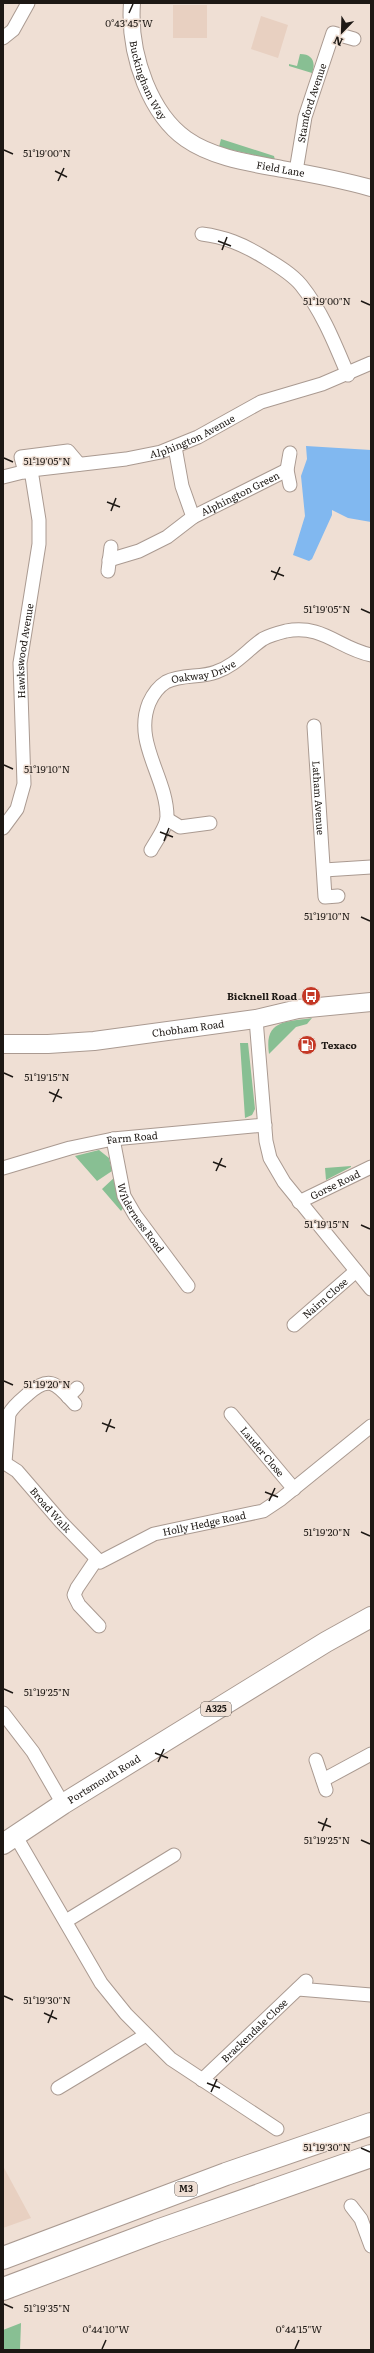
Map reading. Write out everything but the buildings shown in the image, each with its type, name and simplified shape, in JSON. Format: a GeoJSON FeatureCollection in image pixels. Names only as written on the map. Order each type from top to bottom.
{"type":"FeatureCollection","features":[{"type":"Feature","properties":{"kind":"highway","name":"M3"},"geometry":{"type":"LineString","coordinates":[[3,2258],[226,2174],[371,2124]]}},
{"type":"Feature","properties":{"kind":"highway"},"geometry":{"type":"LineString","coordinates":[[3,2289],[157,2230],[371,2156]]}},
{"type":"Feature","properties":{"kind":"main road","name":"Chobham Road"},"geometry":{"type":"LineString","coordinates":[[3,1044],[38,1044],[88,1041],[256,1019],[298,1009],[371,1002]]}},
{"type":"Feature","properties":{"kind":"main road","name":"Portsmouth Road"},"geometry":{"type":"LineString","coordinates":[[9,1839],[63,1804],[326,1642],[371,1617]]}},
{"type":"Feature","properties":{"kind":"street"},"geometry":{"type":"LineString","coordinates":[[3,38],[13,30],[28,3]]}},
{"type":"Feature","properties":{"kind":"street","name":"Buckingham Way"},"geometry":{"type":"LineString","coordinates":[[129,3],[133,42],[139,66],[151,99],[171,126],[193,143]]}},
{"type":"Feature","properties":{"kind":"street","name":"Stamford Avenue"},"geometry":{"type":"LineString","coordinates":[[296,171],[305,117],[333,33],[354,39]]}},
{"type":"Feature","properties":{"kind":"street","name":"Field Lane"},"geometry":{"type":"LineString","coordinates":[[193,143],[233,159],[296,171],[371,188]]}},
{"type":"Feature","properties":{"kind":"street"},"geometry":{"type":"LineString","coordinates":[[202,234],[218,236],[241,243],[278,266],[300,284],[318,310],[348,375]]}},
{"type":"Feature","properties":{"kind":"street","name":"Alphington Avenue"},"geometry":{"type":"LineString","coordinates":[[3,477],[28,471],[136,457],[175,447],[260,402],[348,375],[371,363]]}},
{"type":"Feature","properties":{"kind":"street","name":"Alphington Green"},"geometry":{"type":"LineString","coordinates":[[175,447],[182,486],[193,517]]}},
{"type":"Feature","properties":{"kind":"street","name":"Hawkswood Avenue"},"geometry":{"type":"LineString","coordinates":[[3,828],[17,808],[24,784],[20,663],[39,544],[39,520],[28,471],[21,457],[68,451],[79,464]]}},
{"type":"Feature","properties":{"kind":"street","name":"Alphington Green"},"geometry":{"type":"LineString","coordinates":[[290,453],[287,470],[290,485]]}},
{"type":"Feature","properties":{"kind":"street","name":"Alphington Green"},"geometry":{"type":"LineString","coordinates":[[111,547],[108,566],[167,537],[193,517],[287,470]]}},
{"type":"Feature","properties":{"kind":"street","name":"Oakway Drive"},"geometry":{"type":"LineString","coordinates":[[167,819],[163,793],[148,748],[144,729],[148,705],[159,687],[174,679],[218,672],[235,663],[265,638],[291,630],[311,630],[320,632],[371,655]]}},
{"type":"Feature","properties":{"kind":"street","name":"Latham Avenue"},"geometry":{"type":"LineString","coordinates":[[314,726],[326,897],[338,896]]}},
{"type":"Feature","properties":{"kind":"street"},"geometry":{"type":"LineString","coordinates":[[151,850],[167,819],[180,827],[210,823]]}},
{"type":"Feature","properties":{"kind":"street"},"geometry":{"type":"LineString","coordinates":[[324,870],[371,867]]}},
{"type":"Feature","properties":{"kind":"street"},"geometry":{"type":"LineString","coordinates":[[256,1019],[265,1125],[270,1158],[278,1173],[300,1202],[371,1289]]}},
{"type":"Feature","properties":{"kind":"street","name":"Farm Road"},"geometry":{"type":"LineString","coordinates":[[3,1168],[70,1148],[113,1139],[265,1125]]}},
{"type":"Feature","properties":{"kind":"street","name":"Wilderness Road"},"geometry":{"type":"LineString","coordinates":[[113,1139],[124,1196],[135,1215],[188,1286]]}},
{"type":"Feature","properties":{"kind":"street","name":"Gorse Road"},"geometry":{"type":"LineString","coordinates":[[300,1202],[371,1168]]}},
{"type":"Feature","properties":{"kind":"street","name":"Nairn Close"},"geometry":{"type":"LineString","coordinates":[[294,1324],[356,1271]]}},
{"type":"Feature","properties":{"kind":"street"},"geometry":{"type":"LineString","coordinates":[[4,1462],[9,1414],[12,1409],[38,1385],[47,1382],[57,1385],[74,1396]]}},
{"type":"Feature","properties":{"kind":"street","name":"Lauder Close"},"geometry":{"type":"LineString","coordinates":[[238,1416],[294,1489]]}},
{"type":"Feature","properties":{"kind":"street","name":"Holly Hedge Road"},"geometry":{"type":"LineString","coordinates":[[96,1560],[100,1562],[105,1560],[154,1534],[263,1511],[294,1489],[371,1426]]}},
{"type":"Feature","properties":{"kind":"street","name":"Broad Walk"},"geometry":{"type":"LineString","coordinates":[[4,1462],[17,1471],[96,1560]]}},
{"type":"Feature","properties":{"kind":"street"},"geometry":{"type":"LineString","coordinates":[[96,1560],[74,1595],[79,1605],[99,1626]]}},
{"type":"Feature","properties":{"kind":"street"},"geometry":{"type":"LineString","coordinates":[[3,1713],[33,1752],[63,1804]]}},
{"type":"Feature","properties":{"kind":"street"},"geometry":{"type":"LineString","coordinates":[[316,1760],[324,1785],[371,1754]]}},
{"type":"Feature","properties":{"kind":"street"},"geometry":{"type":"LineString","coordinates":[[9,1839],[66,1920],[101,1983],[146,2035],[171,2059],[277,2129]]}},
{"type":"Feature","properties":{"kind":"street"},"geometry":{"type":"LineString","coordinates":[[66,1920],[174,1855]]}},
{"type":"Feature","properties":{"kind":"street","name":"Brackendale Close"},"geometry":{"type":"LineString","coordinates":[[202,2080],[302,1985],[371,1995]]}},
{"type":"Feature","properties":{"kind":"street"},"geometry":{"type":"LineString","coordinates":[[58,2088],[146,2035]]}},
{"type":"Feature","properties":{"kind":"street"},"geometry":{"type":"LineString","coordinates":[[351,2206],[360,2219],[371,2246]]}},
{"type":"Feature","properties":{"kind":"shaded area"},"geometry":{"type":"Polygon","coordinates":[[[173,5],[207,5],[207,38],[173,38],[173,5]]]}},
{"type":"Feature","properties":{"kind":"shaded area"},"geometry":{"type":"Polygon","coordinates":[[[261,16],[288,25],[278,58],[251,49],[261,16]]]}},
{"type":"Feature","properties":{"kind":"shaded area"},"geometry":{"type":"Polygon","coordinates":[[[3,2166],[31,2218],[3,2228],[3,2166]]]}},
{"type":"Feature","properties":{"kind":"green space"},"geometry":{"type":"Polygon","coordinates":[[[300,54],[311,57],[314,66],[312,73],[289,66],[289,64],[297,66],[300,54]]]}},
{"type":"Feature","properties":{"kind":"green space"},"geometry":{"type":"Polygon","coordinates":[[[221,139],[274,156],[275,160],[219,147],[221,139]]]}},
{"type":"Feature","properties":{"kind":"green space"},"geometry":{"type":"Polygon","coordinates":[[[312,1018],[307,1024],[296,1027],[269,1054],[268,1043],[273,1029],[285,1022],[312,1018]]]}},
{"type":"Feature","properties":{"kind":"green space"},"geometry":{"type":"Polygon","coordinates":[[[240,1043],[248,1043],[255,1109],[252,1115],[245,1118],[240,1043]]]}},
{"type":"Feature","properties":{"kind":"green space"},"geometry":{"type":"Polygon","coordinates":[[[99,1150],[109,1158],[112,1171],[97,1181],[75,1156],[99,1150]]]}},
{"type":"Feature","properties":{"kind":"green space"},"geometry":{"type":"Polygon","coordinates":[[[351,1167],[326,1180],[325,1168],[351,1167]]]}},
{"type":"Feature","properties":{"kind":"green space"},"geometry":{"type":"Polygon","coordinates":[[[116,1176],[124,1207],[121,1211],[102,1189],[116,1176]]]}},
{"type":"Feature","properties":{"kind":"green space"},"geometry":{"type":"Polygon","coordinates":[[[21,2323],[20,2350],[3,2350],[3,2330],[21,2323]]]}},
{"type":"Feature","properties":{"kind":"water"},"geometry":{"type":"Polygon","coordinates":[[[306,446],[371,450],[371,522],[348,518],[332,510],[332,515],[312,559],[309,561],[293,555],[305,516],[301,476],[307,459],[306,446]]]}},
{"type":"Feature","properties":{"kind":"place","name":"Bicknell Road"},"geometry":{"type":"Point","coordinates":[311,996]}},
{"type":"Feature","properties":{"kind":"place","name":"Texaco"},"geometry":{"type":"Point","coordinates":[307,1045]}}]}
